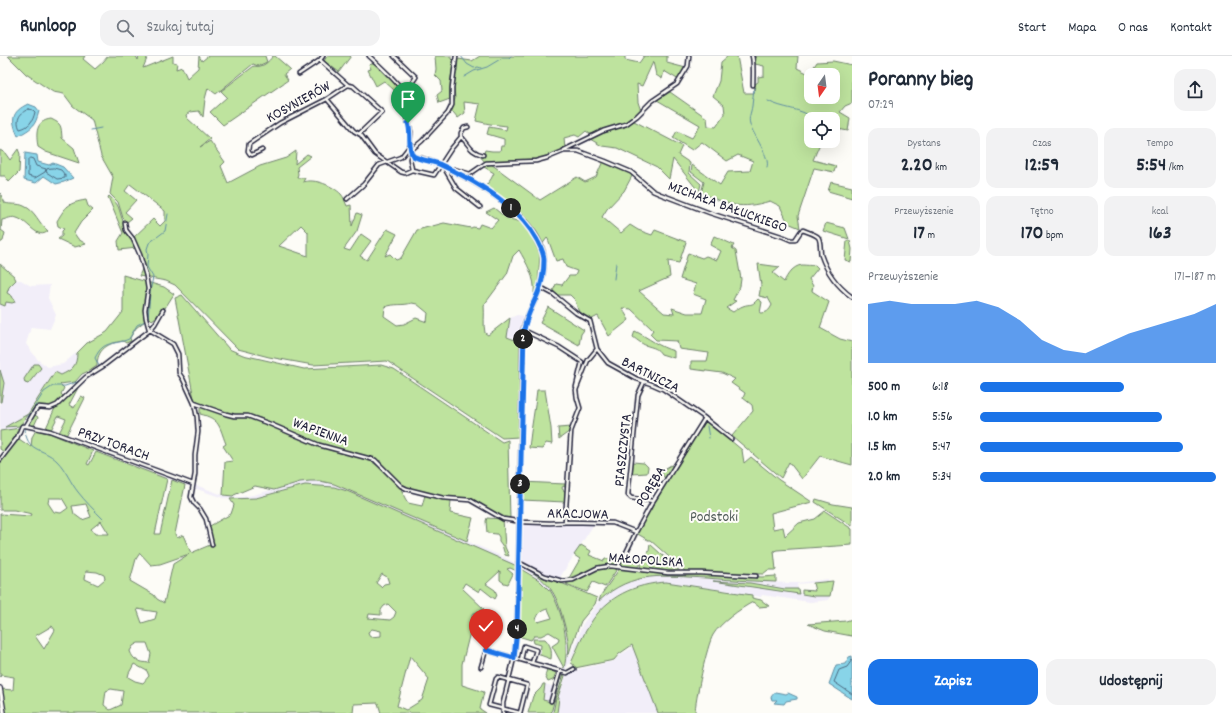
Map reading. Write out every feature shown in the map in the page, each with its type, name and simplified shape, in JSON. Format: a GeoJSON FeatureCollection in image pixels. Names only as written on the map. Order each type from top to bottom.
{"type":"FeatureCollection","features":[{"type":"Feature","properties":{"kind":"main road"},"geometry":{"type":"LineString","coordinates":[[0,688],[4,713]]}},
{"type":"Feature","properties":{"kind":"street"},"geometry":{"type":"LineString","coordinates":[[299,74],[320,60],[323,56]]}},
{"type":"Feature","properties":{"kind":"street"},"geometry":{"type":"LineString","coordinates":[[369,56],[398,84],[405,93],[407,100],[407,118],[411,132],[410,149],[412,154],[452,171],[507,204],[529,227],[539,244],[543,255],[544,261],[540,287],[527,316],[524,330],[517,629],[514,658],[502,708],[503,713]]}},
{"type":"Feature","properties":{"kind":"street"},"geometry":{"type":"LineString","coordinates":[[394,56],[416,77],[405,93]]}},
{"type":"Feature","properties":{"kind":"street"},"geometry":{"type":"LineString","coordinates":[[347,199],[364,184],[377,166],[400,157],[422,141],[448,113],[452,105],[452,88],[456,56]]}},
{"type":"Feature","properties":{"kind":"street"},"geometry":{"type":"LineString","coordinates":[[564,151],[603,131],[621,126],[638,116],[652,101],[677,84],[688,66],[689,56]]}},
{"type":"Feature","properties":{"kind":"street"},"geometry":{"type":"LineString","coordinates":[[752,56],[754,61],[752,68],[753,85]]}},
{"type":"Feature","properties":{"kind":"street","name":"KOSYNIERÓW"},"geometry":{"type":"LineString","coordinates":[[262,150],[252,155],[248,151],[249,144],[282,122],[327,99],[348,85],[320,60]]}},
{"type":"Feature","properties":{"kind":"street"},"geometry":{"type":"LineString","coordinates":[[348,85],[353,86],[382,112],[359,134]]}},
{"type":"Feature","properties":{"kind":"street"},"geometry":{"type":"LineString","coordinates":[[327,99],[354,132],[359,134],[375,154],[401,172],[405,173],[412,170],[434,175],[451,149],[461,137],[460,133],[464,128],[468,127]]}},
{"type":"Feature","properties":{"kind":"street"},"geometry":{"type":"LineString","coordinates":[[461,137],[465,140],[470,149],[483,155]]}},
{"type":"Feature","properties":{"kind":"street","name":"MICHAŁA BAŁUCKIEGO"},"geometry":{"type":"LineString","coordinates":[[452,171],[456,169],[470,174],[486,163],[536,161],[564,151],[582,152],[631,172],[653,191],[717,216],[792,240],[795,240],[801,231],[804,230],[817,236],[821,254],[831,277],[839,287],[852,297]]}},
{"type":"Feature","properties":{"kind":"street"},"geometry":{"type":"LineString","coordinates":[[412,154],[410,159],[412,170]]}},
{"type":"Feature","properties":{"kind":"street"},"geometry":{"type":"LineString","coordinates":[[446,168],[446,171],[456,188],[480,207]]}},
{"type":"Feature","properties":{"kind":"street"},"geometry":{"type":"LineString","coordinates":[[126,223],[126,230],[133,239],[140,255],[147,283],[148,289],[145,310],[150,330],[173,344],[178,354],[179,373],[184,379],[194,403],[198,432],[195,455],[195,474],[190,494],[192,500],[204,514],[208,524],[212,545]]}},
{"type":"Feature","properties":{"kind":"street","name":"BARTNICZA"},"geometry":{"type":"LineString","coordinates":[[540,287],[553,294],[576,313],[590,321],[597,349],[608,363],[626,374],[658,386],[705,418],[731,438]]}},
{"type":"Feature","properties":{"kind":"street"},"geometry":{"type":"LineString","coordinates":[[0,460],[17,438],[22,426],[26,426],[36,409],[39,407],[50,408],[57,405],[86,377],[102,367],[150,330],[163,310]]}},
{"type":"Feature","properties":{"kind":"street"},"geometry":{"type":"LineString","coordinates":[[524,330],[559,347],[582,362],[576,390],[580,408],[571,431],[565,522]]}},
{"type":"Feature","properties":{"kind":"street"},"geometry":{"type":"LineString","coordinates":[[576,390],[588,360],[597,349]]}},
{"type":"Feature","properties":{"kind":"street","name":"PIASZCZYSTA"},"geometry":{"type":"LineString","coordinates":[[644,382],[638,395],[628,495],[631,498],[653,501]]}},
{"type":"Feature","properties":{"kind":"street","name":"WAPIENNA"},"geometry":{"type":"LineString","coordinates":[[194,403],[234,416],[248,416],[259,419],[319,445],[375,460],[401,486],[407,489],[443,498],[470,500],[503,519],[519,521]]}},
{"type":"Feature","properties":{"kind":"street","name":"PORĘBA"},"geometry":{"type":"LineString","coordinates":[[618,566],[653,501],[705,418]]}},
{"type":"Feature","properties":{"kind":"street","name":"PRZY TORACH"},"geometry":{"type":"LineString","coordinates":[[26,426],[50,431],[193,484]]}},
{"type":"Feature","properties":{"kind":"street","name":"AKACJOWA"},"geometry":{"type":"LineString","coordinates":[[519,521],[550,523],[613,523],[636,532]]}},
{"type":"Feature","properties":{"kind":"street","name":"MAŁOPOLSKA"},"geometry":{"type":"LineString","coordinates":[[518,562],[545,576],[562,581],[573,580],[597,568],[610,566],[618,566],[648,572],[756,576]]}},
{"type":"Feature","properties":{"kind":"street"},"geometry":{"type":"LineString","coordinates":[[521,660],[524,646],[536,650],[532,663]]}},
{"type":"Feature","properties":{"kind":"street"},"geometry":{"type":"LineString","coordinates":[[481,667],[486,650],[560,671],[567,672],[574,669]]}},
{"type":"Feature","properties":{"kind":"street"},"geometry":{"type":"LineString","coordinates":[[551,701],[560,671]]}},
{"type":"Feature","properties":{"kind":"street"},"geometry":{"type":"LineString","coordinates":[[497,678],[508,680],[527,685],[520,713],[489,705],[497,678]]}},
{"type":"Feature","properties":{"kind":"shaded area"},"geometry":{"type":"Polygon","coordinates":[[[16,280],[21,280],[31,286],[50,285],[48,298],[56,315],[50,329],[31,327],[26,344],[38,360],[48,367],[63,364],[77,353],[77,360],[71,370],[61,375],[54,372],[28,414],[6,427],[20,426],[50,432],[223,495],[240,497],[253,495],[300,482],[310,481],[320,481],[334,484],[504,557],[535,574],[548,584],[558,601],[569,642],[569,657],[582,625],[599,601],[612,591],[633,580],[667,575],[787,583],[828,579],[828,581],[797,584],[798,589],[791,590],[791,592],[814,596],[830,596],[828,600],[810,602],[762,595],[761,597],[731,591],[666,582],[647,584],[629,589],[616,596],[590,623],[565,671],[556,698],[553,713],[551,713],[565,663],[567,650],[566,637],[559,608],[550,590],[549,591],[534,576],[517,566],[334,487],[296,487],[256,498],[223,498],[49,433],[23,428],[0,431],[0,304],[5,305],[6,302],[13,303],[12,296],[7,293],[9,287],[16,280]]]}},
{"type":"Feature","properties":{"kind":"shaded area"},"geometry":{"type":"Polygon","coordinates":[[[517,315],[524,316],[521,341],[507,336],[510,318],[517,315]]]}},
{"type":"Feature","properties":{"kind":"shaded area"},"geometry":{"type":"Polygon","coordinates":[[[521,522],[594,524],[559,579],[538,571],[521,560],[521,522]]]}},
{"type":"Feature","properties":{"kind":"shaded area"},"geometry":{"type":"Polygon","coordinates":[[[633,647],[658,713],[557,713],[558,698],[567,674],[570,674],[570,672],[575,670],[614,661],[620,655],[633,647]]]}},
{"type":"Feature","properties":{"kind":"shaded area"},"geometry":{"type":"Polygon","coordinates":[[[545,684],[554,687],[549,702],[543,700],[545,684]]]}},
{"type":"Feature","properties":{"kind":"green space"},"geometry":{"type":"Polygon","coordinates":[[[8,56],[85,56],[83,59],[95,69],[108,56],[136,56],[138,60],[139,56],[148,56],[143,68],[173,56],[173,62],[177,63],[176,69],[182,67],[187,78],[198,68],[199,56],[202,61],[208,56],[265,56],[267,62],[258,66],[253,64],[216,94],[208,88],[203,117],[199,111],[190,112],[186,115],[187,118],[210,139],[200,147],[210,141],[225,162],[221,166],[228,183],[260,166],[286,158],[296,151],[295,164],[307,154],[311,156],[297,167],[297,178],[305,178],[303,182],[313,181],[324,184],[341,194],[347,206],[351,205],[352,226],[357,213],[362,215],[357,231],[344,249],[350,251],[361,234],[371,241],[360,256],[367,260],[387,229],[397,234],[385,256],[390,254],[396,260],[401,258],[417,230],[444,223],[471,228],[478,228],[480,224],[491,228],[498,220],[486,212],[494,208],[506,218],[521,222],[531,235],[540,254],[538,287],[535,294],[532,276],[519,250],[513,256],[507,274],[484,305],[485,333],[488,335],[510,318],[507,337],[520,342],[519,437],[502,438],[387,361],[313,365],[269,357],[238,349],[175,285],[166,281],[139,276],[143,267],[133,238],[153,219],[160,226],[165,221],[165,211],[130,184],[125,191],[136,200],[125,212],[132,218],[127,222],[123,218],[118,202],[110,194],[113,177],[101,156],[92,120],[73,106],[64,94],[53,92],[26,74],[8,56]],[[301,225],[279,246],[308,256],[308,232],[301,225]],[[412,303],[385,307],[384,316],[397,325],[404,324],[416,318],[427,322],[428,313],[417,304],[412,303]]]}},
{"type":"Feature","properties":{"kind":"green space"},"geometry":{"type":"Polygon","coordinates":[[[275,56],[290,69],[284,74],[288,80],[223,125],[210,112],[227,97],[221,91],[254,66],[263,65],[275,56]]]}},
{"type":"Feature","properties":{"kind":"green space"},"geometry":{"type":"Polygon","coordinates":[[[327,56],[351,56],[339,72],[324,61],[327,56]]]}},
{"type":"Feature","properties":{"kind":"green space"},"geometry":{"type":"Polygon","coordinates":[[[435,56],[451,56],[451,59],[454,60],[450,83],[450,99],[439,103],[437,95],[442,91],[441,81],[435,75],[435,56]]]}},
{"type":"Feature","properties":{"kind":"green space"},"geometry":{"type":"Polygon","coordinates":[[[480,56],[625,56],[625,60],[639,63],[644,56],[667,56],[667,63],[686,68],[679,80],[664,71],[662,79],[656,75],[653,62],[642,86],[637,84],[638,102],[641,111],[620,126],[608,128],[593,134],[586,131],[579,137],[575,135],[564,138],[565,149],[541,159],[485,162],[478,154],[483,156],[485,150],[500,151],[501,146],[504,146],[504,139],[487,134],[489,127],[506,130],[507,126],[476,121],[480,104],[464,102],[465,113],[458,118],[453,112],[449,113],[455,99],[454,86],[458,59],[472,61],[480,56]]]}},
{"type":"Feature","properties":{"kind":"green space"},"geometry":{"type":"Polygon","coordinates":[[[728,56],[737,56],[744,93],[754,93],[755,84],[758,82],[758,77],[764,76],[764,66],[755,64],[755,56],[798,56],[797,68],[804,72],[804,104],[840,104],[840,68],[813,68],[817,62],[833,61],[852,65],[852,103],[845,106],[840,112],[804,112],[804,148],[818,148],[813,160],[836,166],[834,172],[814,168],[798,216],[800,228],[788,223],[780,206],[770,201],[742,206],[719,201],[701,193],[704,182],[691,172],[692,165],[720,185],[728,172],[750,171],[753,161],[738,155],[727,161],[702,142],[692,150],[673,138],[677,131],[692,138],[700,125],[657,100],[670,92],[707,118],[708,126],[716,127],[725,114],[724,105],[713,96],[719,81],[721,62],[728,56]]]}},
{"type":"Feature","properties":{"kind":"green space"},"geometry":{"type":"Polygon","coordinates":[[[369,64],[376,64],[402,90],[406,98],[403,98],[384,81],[376,86],[368,70],[371,69],[369,64]]]}},
{"type":"Feature","properties":{"kind":"green space"},"geometry":{"type":"Polygon","coordinates":[[[840,112],[850,118],[848,131],[840,129],[840,112]]]}},
{"type":"Feature","properties":{"kind":"green space"},"geometry":{"type":"Polygon","coordinates":[[[51,119],[57,122],[60,126],[62,138],[74,148],[79,163],[46,152],[38,147],[37,133],[39,125],[46,120],[51,119]]]}},
{"type":"Feature","properties":{"kind":"green space"},"geometry":{"type":"Polygon","coordinates":[[[634,121],[682,146],[678,155],[690,163],[689,173],[701,184],[699,192],[673,159],[669,179],[657,167],[617,148],[602,146],[590,139],[613,129],[623,128],[634,121]]]}},
{"type":"Feature","properties":{"kind":"green space"},"geometry":{"type":"Polygon","coordinates":[[[18,149],[20,154],[19,172],[9,182],[5,176],[0,176],[0,150],[5,153],[10,160],[18,149]]]}},
{"type":"Feature","properties":{"kind":"green space"},"geometry":{"type":"Polygon","coordinates":[[[603,161],[629,173],[632,176],[624,191],[607,209],[602,217],[621,233],[630,225],[638,230],[652,235],[655,230],[686,242],[679,263],[668,261],[670,277],[639,291],[664,313],[674,314],[672,308],[687,313],[702,313],[706,299],[693,294],[696,284],[680,279],[688,253],[702,258],[706,256],[717,260],[721,251],[710,245],[714,236],[734,245],[732,248],[736,251],[741,279],[740,286],[733,300],[736,301],[726,308],[733,312],[742,306],[752,304],[758,299],[762,302],[760,313],[764,313],[770,309],[772,305],[768,298],[759,296],[761,285],[758,264],[780,267],[773,273],[784,282],[791,271],[796,267],[802,265],[815,265],[818,268],[809,279],[813,286],[812,291],[829,302],[820,328],[840,339],[852,342],[852,465],[820,456],[802,479],[789,462],[781,478],[732,436],[753,411],[752,405],[743,398],[745,393],[731,383],[735,379],[722,373],[691,369],[691,361],[707,361],[709,353],[679,349],[677,341],[656,340],[650,334],[653,330],[631,309],[622,308],[629,320],[609,336],[598,316],[590,320],[578,310],[575,300],[570,295],[558,295],[553,291],[556,284],[562,285],[569,276],[575,276],[577,271],[566,267],[563,259],[556,261],[548,239],[547,238],[541,246],[526,221],[511,206],[484,188],[494,173],[484,167],[491,164],[540,200],[577,177],[585,182],[596,177],[603,161]]]}},
{"type":"Feature","properties":{"kind":"green space"},"geometry":{"type":"Polygon","coordinates":[[[831,182],[852,187],[852,198],[828,191],[831,182]]]}},
{"type":"Feature","properties":{"kind":"green space"},"geometry":{"type":"Polygon","coordinates":[[[0,193],[5,203],[28,208],[48,231],[40,234],[15,217],[2,220],[1,230],[5,233],[3,241],[0,243],[0,193]]]}},
{"type":"Feature","properties":{"kind":"green space"},"geometry":{"type":"Polygon","coordinates":[[[109,196],[117,205],[123,221],[137,248],[119,250],[118,241],[123,233],[108,197],[109,196]]]}},
{"type":"Feature","properties":{"kind":"green space"},"geometry":{"type":"Polygon","coordinates":[[[86,200],[88,206],[93,210],[81,222],[74,233],[78,239],[86,244],[75,247],[58,239],[62,236],[62,231],[64,229],[58,226],[57,221],[68,206],[75,202],[86,200]]]}},
{"type":"Feature","properties":{"kind":"green space"},"geometry":{"type":"Polygon","coordinates":[[[826,223],[845,228],[849,239],[823,231],[826,223]]]}},
{"type":"Feature","properties":{"kind":"green space"},"geometry":{"type":"Polygon","coordinates":[[[847,241],[850,241],[852,249],[851,262],[845,260],[847,241]]]}},
{"type":"Feature","properties":{"kind":"green space"},"geometry":{"type":"Polygon","coordinates":[[[0,264],[14,276],[16,280],[9,287],[7,293],[12,296],[15,302],[6,302],[5,306],[0,304],[0,264]]]}},
{"type":"Feature","properties":{"kind":"green space"},"geometry":{"type":"Polygon","coordinates":[[[123,275],[164,287],[174,294],[165,308],[162,308],[155,318],[152,320],[148,316],[145,317],[145,321],[136,328],[130,338],[131,341],[126,343],[123,341],[108,345],[101,351],[97,366],[82,374],[75,382],[60,384],[64,388],[61,394],[64,397],[57,404],[51,407],[34,410],[35,407],[20,426],[5,427],[28,414],[55,372],[61,375],[71,369],[75,364],[77,353],[87,343],[107,332],[123,312],[123,275]]]}},
{"type":"Feature","properties":{"kind":"green space"},"geometry":{"type":"Polygon","coordinates":[[[182,295],[229,349],[243,355],[304,369],[381,365],[394,369],[502,442],[508,440],[510,518],[505,518],[473,500],[430,495],[407,488],[380,463],[380,460],[378,462],[319,444],[260,418],[248,415],[234,415],[199,403],[194,399],[175,298],[182,295]]]}},
{"type":"Feature","properties":{"kind":"green space"},"geometry":{"type":"Polygon","coordinates":[[[548,307],[584,330],[581,334],[579,345],[540,323],[548,307]]]}},
{"type":"Feature","properties":{"kind":"green space"},"geometry":{"type":"Polygon","coordinates":[[[635,331],[659,345],[674,351],[674,358],[661,354],[655,348],[640,342],[633,337],[635,331]]]}},
{"type":"Feature","properties":{"kind":"green space"},"geometry":{"type":"Polygon","coordinates":[[[34,364],[38,364],[41,368],[28,384],[25,383],[24,379],[34,364]]]}},
{"type":"Feature","properties":{"kind":"green space"},"geometry":{"type":"Polygon","coordinates":[[[0,370],[4,383],[1,402],[0,402],[0,370]]]}},
{"type":"Feature","properties":{"kind":"green space"},"geometry":{"type":"Polygon","coordinates":[[[80,384],[69,405],[74,408],[81,396],[85,398],[66,436],[59,433],[66,419],[58,416],[51,430],[46,428],[55,408],[80,384]]]}},
{"type":"Feature","properties":{"kind":"green space"},"geometry":{"type":"Polygon","coordinates":[[[537,390],[545,390],[551,428],[552,444],[546,443],[542,449],[529,448],[537,390]]]}},
{"type":"Feature","properties":{"kind":"green space"},"geometry":{"type":"Polygon","coordinates":[[[200,406],[224,415],[235,417],[247,416],[310,442],[367,459],[396,481],[408,503],[422,506],[425,495],[451,500],[450,513],[473,518],[467,541],[334,484],[320,481],[300,482],[274,490],[255,486],[233,496],[223,495],[225,462],[233,461],[223,446],[226,444],[218,424],[212,418],[200,414],[200,406]]]}},
{"type":"Feature","properties":{"kind":"green space"},"geometry":{"type":"Polygon","coordinates":[[[33,414],[38,417],[34,426],[27,425],[33,414]]]}},
{"type":"Feature","properties":{"kind":"green space","name":"Podstoki"},"geometry":{"type":"Polygon","coordinates":[[[706,420],[742,450],[744,463],[751,457],[779,480],[812,502],[771,513],[773,529],[783,527],[785,536],[799,523],[815,519],[825,511],[852,529],[852,545],[777,550],[774,551],[776,570],[768,570],[763,574],[686,572],[650,540],[636,533],[667,483],[661,471],[671,465],[676,469],[706,420]]]}},
{"type":"Feature","properties":{"kind":"green space"},"geometry":{"type":"Polygon","coordinates":[[[572,427],[570,431],[559,439],[558,428],[572,427]]]}},
{"type":"Feature","properties":{"kind":"green space"},"geometry":{"type":"Polygon","coordinates":[[[20,428],[4,452],[0,449],[0,431],[20,428]]]}},
{"type":"Feature","properties":{"kind":"green space"},"geometry":{"type":"Polygon","coordinates":[[[36,430],[49,433],[93,451],[87,464],[89,465],[96,452],[167,479],[155,534],[160,534],[172,480],[185,485],[175,534],[177,538],[183,535],[191,553],[210,545],[210,547],[215,545],[212,541],[208,527],[231,514],[234,505],[230,499],[256,498],[305,485],[334,487],[347,491],[517,566],[517,571],[510,568],[507,569],[513,574],[508,584],[500,580],[500,571],[486,584],[495,590],[497,595],[495,599],[481,588],[479,592],[465,583],[462,588],[484,609],[472,614],[473,630],[470,632],[462,664],[462,685],[484,692],[480,709],[486,713],[381,713],[378,703],[354,704],[353,713],[5,713],[1,689],[13,690],[14,677],[1,675],[0,677],[0,514],[31,516],[32,514],[14,510],[0,510],[0,461],[19,439],[31,447],[32,437],[36,430]],[[49,498],[48,503],[54,512],[61,513],[68,508],[62,498],[49,498]],[[86,504],[72,506],[74,514],[82,520],[91,517],[86,504]],[[101,521],[91,529],[95,534],[109,534],[101,521]],[[140,553],[136,559],[130,581],[154,595],[157,599],[164,603],[173,564],[189,554],[160,564],[151,565],[140,553]],[[86,571],[85,579],[98,585],[105,579],[104,575],[97,572],[86,571]],[[382,574],[376,583],[381,587],[384,584],[389,583],[387,577],[382,574]],[[388,604],[381,610],[381,615],[369,614],[368,618],[390,620],[394,617],[396,612],[388,604]],[[137,609],[142,623],[155,619],[157,612],[137,609]],[[52,626],[35,636],[44,649],[55,630],[52,626]],[[372,629],[368,632],[370,637],[381,636],[381,631],[372,629]],[[138,643],[133,646],[130,651],[137,660],[149,663],[151,654],[147,643],[138,643]],[[410,656],[397,706],[406,710],[422,700],[429,679],[410,656]],[[134,664],[128,677],[143,683],[149,676],[147,671],[134,664]],[[111,689],[106,691],[104,705],[110,710],[121,705],[123,691],[111,689]]]}},
{"type":"Feature","properties":{"kind":"green space"},"geometry":{"type":"Polygon","coordinates":[[[633,462],[644,463],[648,467],[647,473],[632,474],[633,462]]]}},
{"type":"Feature","properties":{"kind":"green space"},"geometry":{"type":"Polygon","coordinates":[[[522,482],[565,484],[565,487],[563,486],[562,488],[565,491],[565,502],[522,500],[522,482]]]}},
{"type":"Feature","properties":{"kind":"green space"},"geometry":{"type":"Polygon","coordinates":[[[816,499],[852,507],[852,526],[815,502],[816,499]]]}},
{"type":"Feature","properties":{"kind":"green space"},"geometry":{"type":"Polygon","coordinates":[[[487,518],[503,519],[505,547],[509,556],[505,555],[497,534],[487,533],[487,518]]]}},
{"type":"Feature","properties":{"kind":"green space"},"geometry":{"type":"Polygon","coordinates":[[[650,544],[682,573],[643,570],[640,566],[649,551],[650,544]]]}},
{"type":"Feature","properties":{"kind":"green space"},"geometry":{"type":"Polygon","coordinates":[[[581,545],[591,551],[589,555],[604,561],[605,559],[619,559],[618,565],[604,565],[569,578],[580,559],[574,555],[581,545]]]}},
{"type":"Feature","properties":{"kind":"green space"},"geometry":{"type":"Polygon","coordinates":[[[623,559],[640,564],[637,568],[620,566],[620,562],[623,559]]]}},
{"type":"Feature","properties":{"kind":"green space"},"geometry":{"type":"Polygon","coordinates":[[[522,564],[548,580],[554,580],[597,598],[595,604],[581,621],[568,657],[569,648],[567,635],[558,603],[545,582],[520,565],[522,564]]]}},
{"type":"Feature","properties":{"kind":"green space"},"geometry":{"type":"Polygon","coordinates":[[[609,567],[617,569],[605,587],[593,582],[587,592],[566,584],[596,570],[609,567]]]}},
{"type":"Feature","properties":{"kind":"green space"},"geometry":{"type":"Polygon","coordinates":[[[519,568],[539,580],[550,590],[555,599],[562,618],[566,639],[566,659],[564,668],[552,646],[558,642],[559,638],[549,632],[541,636],[534,636],[531,640],[518,636],[519,568]],[[548,609],[540,612],[536,620],[538,622],[552,618],[548,609]]]}},
{"type":"Feature","properties":{"kind":"green space"},"geometry":{"type":"Polygon","coordinates":[[[620,568],[668,575],[700,574],[708,576],[776,576],[776,582],[676,576],[650,577],[624,584],[599,601],[601,595],[620,568]]]}},
{"type":"Feature","properties":{"kind":"green space"},"geometry":{"type":"Polygon","coordinates":[[[713,581],[750,583],[785,589],[798,589],[799,594],[713,581]]]}},
{"type":"Feature","properties":{"kind":"green space"},"geometry":{"type":"Polygon","coordinates":[[[833,581],[830,596],[802,594],[802,590],[815,591],[813,583],[833,581]]]}},
{"type":"Feature","properties":{"kind":"green space"},"geometry":{"type":"Polygon","coordinates":[[[666,582],[752,595],[752,598],[761,600],[769,606],[759,607],[753,602],[720,626],[713,635],[705,661],[695,713],[658,713],[632,645],[619,654],[614,660],[575,668],[571,663],[587,629],[597,614],[613,599],[623,593],[643,585],[666,582]]]}},
{"type":"Feature","properties":{"kind":"green space"},"geometry":{"type":"Polygon","coordinates":[[[481,616],[483,629],[477,630],[474,617],[481,616]]]}},
{"type":"Feature","properties":{"kind":"green space"},"geometry":{"type":"Polygon","coordinates":[[[852,619],[852,636],[825,631],[808,624],[846,621],[852,619]]]}},
{"type":"Feature","properties":{"kind":"green space"},"geometry":{"type":"Polygon","coordinates":[[[533,639],[545,639],[551,648],[551,659],[540,655],[541,645],[534,643],[533,639]]]}},
{"type":"Feature","properties":{"kind":"green space"},"geometry":{"type":"Polygon","coordinates":[[[547,669],[556,673],[553,680],[548,682],[545,676],[547,669]]]}},
{"type":"Feature","properties":{"kind":"green space"},"geometry":{"type":"Polygon","coordinates":[[[561,673],[551,713],[528,713],[533,696],[543,684],[545,684],[543,700],[551,702],[561,673]]]}},
{"type":"Feature","properties":{"kind":"green space"},"geometry":{"type":"Polygon","coordinates":[[[564,674],[565,676],[558,697],[557,713],[553,713],[556,698],[564,674]]]}},
{"type":"Feature","properties":{"kind":"water"},"geometry":{"type":"Polygon","coordinates":[[[28,104],[36,107],[39,111],[38,116],[34,124],[27,131],[18,136],[14,125],[14,117],[18,110],[28,104]]]}},
{"type":"Feature","properties":{"kind":"water"},"geometry":{"type":"Polygon","coordinates":[[[25,153],[37,155],[38,162],[49,165],[53,163],[63,167],[73,178],[56,184],[44,176],[36,183],[24,180],[25,153]]]}},
{"type":"Feature","properties":{"kind":"water"},"geometry":{"type":"Polygon","coordinates":[[[852,656],[852,699],[829,684],[836,665],[845,664],[849,657],[852,656]]]}},
{"type":"Feature","properties":{"kind":"water"},"geometry":{"type":"Polygon","coordinates":[[[775,692],[788,693],[797,697],[797,699],[786,701],[784,704],[774,703],[777,700],[772,700],[771,697],[775,692]]]}},
{"type":"Feature","properties":{"kind":"waterway"},"geometry":{"type":"LineString","coordinates":[[461,56],[467,64],[474,68],[481,68]]}},
{"type":"Feature","properties":{"kind":"waterway"},"geometry":{"type":"LineString","coordinates":[[464,77],[474,71],[487,67],[502,58],[509,58],[511,56]]}},
{"type":"Feature","properties":{"kind":"waterway"},"geometry":{"type":"LineString","coordinates":[[754,88],[749,122],[766,158],[768,163],[767,167]]}},
{"type":"Feature","properties":{"kind":"waterway"},"geometry":{"type":"LineString","coordinates":[[768,101],[779,106],[804,113]]}},
{"type":"Feature","properties":{"kind":"waterway"},"geometry":{"type":"LineString","coordinates":[[91,130],[101,128]]}},
{"type":"Feature","properties":{"kind":"waterway"},"geometry":{"type":"LineString","coordinates":[[148,319],[150,292],[153,277],[147,267],[147,249],[149,243],[165,231],[168,214]]}},
{"type":"Feature","properties":{"kind":"waterway"},"geometry":{"type":"LineString","coordinates":[[614,279],[616,263]]}},
{"type":"Feature","properties":{"kind":"waterway"},"geometry":{"type":"LineString","coordinates":[[94,371],[99,366],[95,358],[98,352],[105,345],[129,339],[137,325],[145,321]]}},
{"type":"Feature","properties":{"kind":"waterway"},"geometry":{"type":"LineString","coordinates":[[28,417],[44,392],[53,386],[65,386],[77,382],[83,378]]}},
{"type":"Feature","properties":{"kind":"waterway"},"geometry":{"type":"LineString","coordinates":[[707,426],[709,438]]}},
{"type":"Feature","properties":{"kind":"waterway"},"geometry":{"type":"LineString","coordinates":[[25,428],[28,442],[36,449],[46,453],[57,461],[78,492],[103,519]]}},
{"type":"Feature","properties":{"kind":"route"},"geometry":{"type":"LineString","coordinates":[[408,123],[411,132],[410,151],[413,156],[431,161],[461,175],[507,204],[534,234],[542,250],[544,258],[540,287],[527,316],[523,343],[517,629],[514,658],[486,650]]}}]}
